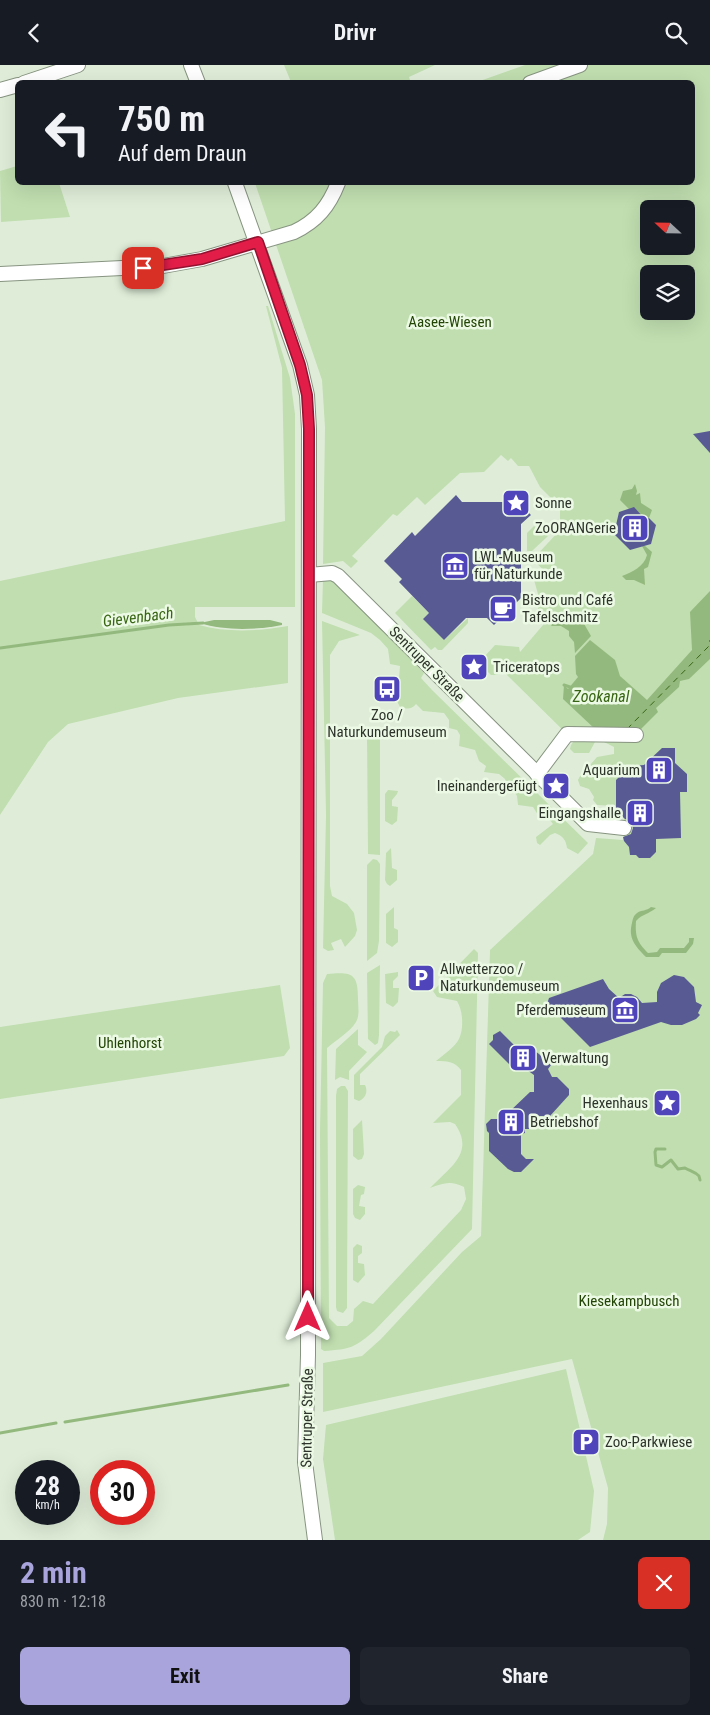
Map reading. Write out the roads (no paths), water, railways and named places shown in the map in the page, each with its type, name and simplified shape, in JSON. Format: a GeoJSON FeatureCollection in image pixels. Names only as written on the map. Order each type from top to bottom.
{"type":"FeatureCollection","features":[{"type":"Feature","properties":{"kind":"street"},"geometry":{"type":"LineString","coordinates":[[33,80],[78,65]]}},
{"type":"Feature","properties":{"kind":"street"},"geometry":{"type":"LineString","coordinates":[[191,65],[197,80]]}},
{"type":"Feature","properties":{"kind":"street"},"geometry":{"type":"LineString","coordinates":[[538,80],[580,65]]}},
{"type":"Feature","properties":{"kind":"street"},"geometry":{"type":"LineString","coordinates":[[0,90],[15,86]]}},
{"type":"Feature","properties":{"kind":"street","name":"Sentruper Straße"},"geometry":{"type":"LineString","coordinates":[[236,185],[258,242],[300,365],[307,395],[309,429],[308,1361],[305,1462],[315,1540]]}},
{"type":"Feature","properties":{"kind":"street"},"geometry":{"type":"LineString","coordinates":[[0,274],[143,268],[202,259],[294,232],[317,218],[333,197],[337,185]]}},
{"type":"Feature","properties":{"kind":"street","name":"Sentruper Straße"},"geometry":{"type":"LineString","coordinates":[[309,575],[332,573],[338,576],[588,824],[624,828]]}},
{"type":"Feature","properties":{"kind":"street"},"geometry":{"type":"LineString","coordinates":[[537,774],[567,734],[636,735]]}},
{"type":"Feature","properties":{"kind":"water"},"geometry":{"type":"Polygon","coordinates":[[[635,484],[636,495],[640,493],[641,503],[652,510],[649,518],[644,518],[634,508],[629,509],[620,500],[623,491],[632,489],[635,484]]]}},
{"type":"Feature","properties":{"kind":"water"},"geometry":{"type":"Polygon","coordinates":[[[642,546],[645,546],[652,552],[648,567],[644,569],[645,585],[634,580],[626,580],[622,576],[634,571],[643,563],[647,555],[642,546]]]}},
{"type":"Feature","properties":{"kind":"water","name":"Zookanal"},"geometry":{"type":"Polygon","coordinates":[[[710,591],[710,659],[689,679],[680,681],[679,687],[656,708],[658,712],[641,729],[595,729],[563,699],[564,685],[568,689],[578,677],[576,674],[575,656],[590,640],[615,660],[620,676],[647,700],[692,650],[690,612],[710,591]]]}},
{"type":"Feature","properties":{"kind":"water"},"geometry":{"type":"Polygon","coordinates":[[[573,617],[583,622],[591,636],[575,653],[574,642],[569,636],[569,631],[561,626],[551,626],[556,619],[563,619],[567,623],[573,617]]]}},
{"type":"Feature","properties":{"kind":"water"},"geometry":{"type":"Polygon","coordinates":[[[214,620],[270,620],[282,623],[282,625],[241,629],[210,626],[200,623],[214,620]]]}},
{"type":"Feature","properties":{"kind":"water"},"geometry":{"type":"Polygon","coordinates":[[[651,907],[656,908],[636,921],[636,935],[641,945],[648,953],[657,952],[660,948],[684,948],[689,942],[689,938],[694,938],[693,944],[686,953],[662,953],[659,957],[646,957],[636,945],[631,933],[633,918],[640,911],[651,907]]]}},
{"type":"Feature","properties":{"kind":"waterway","name":"Gievenbach"},"geometry":{"type":"LineString","coordinates":[[0,648],[169,625],[203,623]]}},
{"type":"Feature","properties":{"kind":"waterway"},"geometry":{"type":"LineString","coordinates":[[564,685],[573,688]]}},
{"type":"Feature","properties":{"kind":"waterway"},"geometry":{"type":"LineString","coordinates":[[665,1149],[656,1149],[656,1165],[662,1167],[671,1160],[678,1169],[685,1168],[699,1176],[700,1180]]}},
{"type":"Feature","properties":{"kind":"waterway"},"geometry":{"type":"LineString","coordinates":[[65,1422],[288,1385]]}},
{"type":"Feature","properties":{"kind":"waterway"},"geometry":{"type":"LineString","coordinates":[[0,1433],[56,1423]]}},
{"type":"Feature","properties":{"kind":"place","name":"Sonne"},"geometry":{"type":"Point","coordinates":[516,503]}},
{"type":"Feature","properties":{"kind":"place","name":"ZoORANGerie"},"geometry":{"type":"Point","coordinates":[635,528]}},
{"type":"Feature","properties":{"kind":"place","name":"LWL-Museum für Naturkunde"},"geometry":{"type":"Point","coordinates":[455,566]}},
{"type":"Feature","properties":{"kind":"place","name":"Bistro und Café Tafelschmitz"},"geometry":{"type":"Point","coordinates":[503,609]}},
{"type":"Feature","properties":{"kind":"place","name":"Triceratops"},"geometry":{"type":"Point","coordinates":[474,667]}},
{"type":"Feature","properties":{"kind":"place","name":"Zoo / Naturkundemuseum"},"geometry":{"type":"Point","coordinates":[387,689]}},
{"type":"Feature","properties":{"kind":"place","name":"Aquarium"},"geometry":{"type":"Point","coordinates":[659,770]}},
{"type":"Feature","properties":{"kind":"place","name":"Ineinandergefügt"},"geometry":{"type":"Point","coordinates":[556,786]}},
{"type":"Feature","properties":{"kind":"place","name":"Eingangshalle"},"geometry":{"type":"Point","coordinates":[640,813]}},
{"type":"Feature","properties":{"kind":"place","name":"Allwetterzoo / Naturkundemuseum"},"geometry":{"type":"Point","coordinates":[421,978]}},
{"type":"Feature","properties":{"kind":"place","name":"Pferdemuseum"},"geometry":{"type":"Point","coordinates":[625,1010]}},
{"type":"Feature","properties":{"kind":"place","name":"Verwaltung"},"geometry":{"type":"Point","coordinates":[523,1058]}},
{"type":"Feature","properties":{"kind":"place","name":"Hexenhaus"},"geometry":{"type":"Point","coordinates":[667,1103]}},
{"type":"Feature","properties":{"kind":"place","name":"Betriebshof"},"geometry":{"type":"Point","coordinates":[511,1122]}},
{"type":"Feature","properties":{"kind":"place","name":"Zoo-Parkwiese"},"geometry":{"type":"Point","coordinates":[586,1442]}},
{"type":"Feature","properties":{"kind":"park label","name":"Aasee-Wiesen"},"geometry":{"type":"Point","coordinates":[450,322]}},
{"type":"Feature","properties":{"kind":"park label","name":"Uhlenhorst"},"geometry":{"type":"Point","coordinates":[130,1043]}},
{"type":"Feature","properties":{"kind":"park label","name":"Kiesekampbusch"},"geometry":{"type":"Point","coordinates":[629,1301]}}]}
